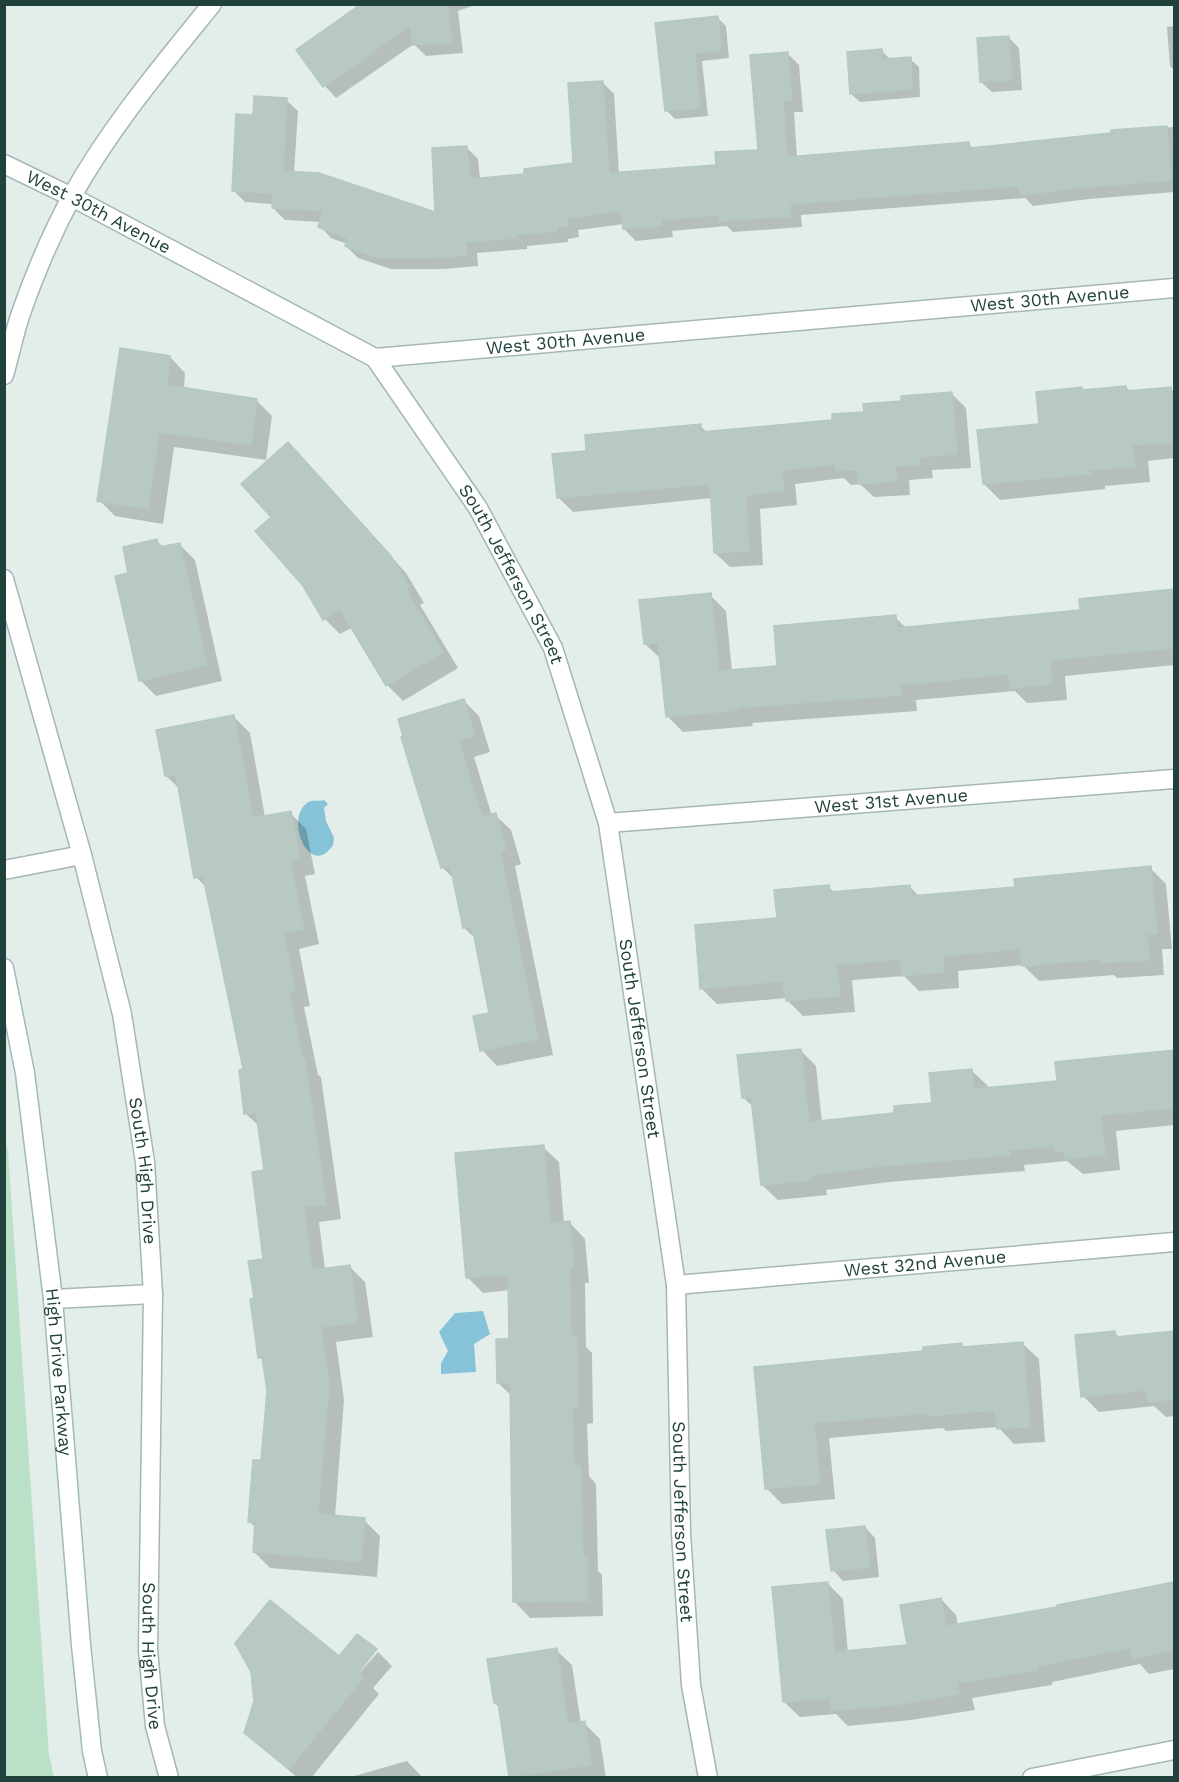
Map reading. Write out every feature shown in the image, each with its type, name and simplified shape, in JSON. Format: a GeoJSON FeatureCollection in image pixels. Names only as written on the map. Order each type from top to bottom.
{"type":"FeatureCollection","features":[{"type":"Feature","properties":{"kind":"street"},"geometry":{"type":"LineString","coordinates":[[4,375],[20,315],[45,252],[72,197],[99,151],[133,102],[212,4]]}},
{"type":"Feature","properties":{"kind":"street","name":"West 30th Avenue"},"geometry":{"type":"LineString","coordinates":[[4,164],[72,197],[375,358],[1174,288]]}},
{"type":"Feature","properties":{"kind":"street","name":"South Jefferson Street"},"geometry":{"type":"LineString","coordinates":[[375,358],[478,508],[553,648],[608,823],[676,1285],[681,1533],[691,1685],[708,1778]]}},
{"type":"Feature","properties":{"kind":"street","name":"South High Drive"},"geometry":{"type":"LineString","coordinates":[[4,579],[82,855],[122,1014],[145,1162],[153,1294],[148,1650],[155,1726],[169,1778]]}},
{"type":"Feature","properties":{"kind":"street","name":"West 31st Avenue"},"geometry":{"type":"LineString","coordinates":[[608,823],[1174,778]]}},
{"type":"Feature","properties":{"kind":"street"},"geometry":{"type":"LineString","coordinates":[[4,870],[82,855]]}},
{"type":"Feature","properties":{"kind":"street","name":"High Drive Parkway"},"geometry":{"type":"LineString","coordinates":[[4,968],[25,1073],[53,1299],[81,1645],[92,1751],[98,1778]]}},
{"type":"Feature","properties":{"kind":"street","name":"West 32nd Avenue"},"geometry":{"type":"LineString","coordinates":[[676,1285],[1174,1242]]}},
{"type":"Feature","properties":{"kind":"street"},"geometry":{"type":"LineString","coordinates":[[53,1299],[153,1294]]}},
{"type":"Feature","properties":{"kind":"street"},"geometry":{"type":"LineString","coordinates":[[1032,1778],[1174,1750]]}},
{"type":"Feature","properties":{"kind":"green space"},"geometry":{"type":"Polygon","coordinates":[[[5,1135],[8,1151],[49,1755],[54,1777],[5,1777],[5,1135]]]}},
{"type":"Feature","properties":{"kind":"water"},"geometry":{"type":"Polygon","coordinates":[[[324,800],[328,804],[324,808],[326,821],[334,838],[333,845],[324,854],[316,855],[309,851],[303,843],[298,821],[307,803],[324,800]]]}},
{"type":"Feature","properties":{"kind":"water"},"geometry":{"type":"Polygon","coordinates":[[[483,1311],[490,1334],[474,1344],[476,1372],[441,1374],[441,1363],[448,1351],[439,1332],[455,1313],[483,1311]]]}},
{"type":"Feature","properties":{"kind":"building"},"geometry":{"type":"Polygon","coordinates":[[[361,4],[447,4],[452,42],[413,45],[410,26],[323,87],[296,50],[361,4]]]}},
{"type":"Feature","properties":{"kind":"building"},"geometry":{"type":"Polygon","coordinates":[[[718,16],[721,50],[695,53],[700,108],[665,111],[655,23],[718,16]]]}},
{"type":"Feature","properties":{"kind":"building"},"geometry":{"type":"Polygon","coordinates":[[[1009,36],[1012,80],[980,82],[977,38],[1009,36]]]}},
{"type":"Feature","properties":{"kind":"building"},"geometry":{"type":"Polygon","coordinates":[[[882,49],[883,59],[911,57],[912,89],[850,94],[847,52],[882,49]]]}},
{"type":"Feature","properties":{"kind":"building"},"geometry":{"type":"Polygon","coordinates":[[[788,52],[792,100],[783,101],[787,157],[969,142],[970,148],[1111,133],[1111,130],[1167,126],[1171,180],[1020,195],[1019,186],[790,204],[791,216],[719,221],[719,215],[661,220],[662,226],[623,229],[621,211],[567,218],[568,226],[557,227],[557,231],[516,235],[516,238],[466,242],[467,255],[431,258],[378,258],[345,246],[347,238],[318,227],[323,211],[272,208],[273,193],[232,191],[236,114],[253,115],[254,96],[287,98],[283,171],[319,173],[435,212],[432,148],[467,146],[470,179],[524,174],[524,169],[573,163],[568,83],[603,81],[609,173],[716,165],[715,152],[758,150],[750,55],[788,52]]]}},
{"type":"Feature","properties":{"kind":"building"},"geometry":{"type":"Polygon","coordinates":[[[120,348],[170,356],[167,385],[257,399],[251,445],[159,432],[148,509],[97,501],[120,348]]]}},
{"type":"Feature","properties":{"kind":"building"},"geometry":{"type":"Polygon","coordinates":[[[1126,386],[1127,391],[1171,387],[1172,394],[1174,394],[1174,442],[1132,445],[1135,467],[1090,470],[1090,474],[983,484],[977,430],[1039,424],[1036,392],[1082,387],[1082,390],[1126,386]]]}},
{"type":"Feature","properties":{"kind":"building"},"geometry":{"type":"Polygon","coordinates":[[[952,392],[957,454],[919,457],[920,465],[895,466],[897,481],[858,484],[857,470],[836,471],[835,464],[782,470],[784,491],[746,495],[749,551],[714,553],[710,484],[557,498],[552,454],[586,451],[585,435],[701,424],[701,432],[832,420],[832,414],[864,412],[863,404],[901,401],[901,396],[952,392]]]}},
{"type":"Feature","properties":{"kind":"building"},"geometry":{"type":"Polygon","coordinates":[[[288,442],[391,556],[409,587],[406,589],[443,652],[386,686],[340,609],[323,620],[303,586],[255,531],[271,517],[241,484],[288,442]]]}},
{"type":"Feature","properties":{"kind":"building"},"geometry":{"type":"Polygon","coordinates":[[[157,539],[159,547],[180,543],[207,665],[139,681],[115,576],[128,573],[123,547],[157,539]]]}},
{"type":"Feature","properties":{"kind":"building"},"geometry":{"type":"Polygon","coordinates":[[[1174,589],[1174,648],[1050,660],[1052,684],[1010,688],[1009,674],[901,685],[902,695],[737,708],[738,710],[666,717],[658,643],[644,644],[639,600],[711,593],[719,671],[777,666],[774,626],[896,615],[897,628],[1080,610],[1079,599],[1174,589]]]}},
{"type":"Feature","properties":{"kind":"building"},"geometry":{"type":"Polygon","coordinates":[[[464,699],[475,736],[459,741],[482,817],[496,813],[506,849],[500,851],[538,1039],[480,1051],[473,1016],[489,1013],[472,926],[463,928],[450,865],[441,868],[401,737],[403,736],[398,719],[464,699]]]}},
{"type":"Feature","properties":{"kind":"building"},"geometry":{"type":"Polygon","coordinates":[[[234,715],[253,818],[291,811],[300,859],[290,860],[304,929],[284,934],[295,991],[289,992],[303,1060],[305,1060],[326,1204],[304,1207],[312,1270],[350,1265],[358,1322],[321,1327],[329,1384],[318,1514],[365,1518],[361,1562],[253,1552],[255,1522],[248,1522],[253,1460],[261,1460],[267,1391],[262,1357],[258,1358],[250,1299],[254,1298],[248,1261],[263,1259],[252,1172],[264,1170],[256,1113],[244,1114],[239,1070],[243,1069],[203,876],[194,878],[176,775],[165,776],[156,730],[234,715]]]}},
{"type":"Feature","properties":{"kind":"building"},"geometry":{"type":"Polygon","coordinates":[[[1151,866],[1157,934],[1147,934],[1149,960],[1100,963],[1100,959],[1022,966],[1020,949],[943,956],[944,972],[902,976],[900,959],[837,965],[840,996],[786,1001],[783,981],[700,989],[695,925],[777,918],[774,890],[829,885],[830,892],[910,885],[911,896],[1015,887],[1014,879],[1151,866]]]}},
{"type":"Feature","properties":{"kind":"building"},"geometry":{"type":"Polygon","coordinates":[[[801,1049],[809,1122],[894,1113],[894,1106],[932,1103],[929,1073],[972,1069],[974,1089],[1057,1081],[1055,1062],[1174,1050],[1174,1108],[1101,1115],[1105,1155],[1065,1159],[1064,1151],[1055,1151],[1055,1146],[1009,1150],[1010,1155],[873,1167],[811,1175],[812,1180],[761,1185],[751,1098],[742,1098],[737,1055],[801,1049]]]}},
{"type":"Feature","properties":{"kind":"building"},"geometry":{"type":"Polygon","coordinates":[[[544,1145],[550,1223],[570,1221],[574,1268],[570,1268],[571,1336],[577,1336],[578,1408],[572,1408],[574,1466],[581,1466],[583,1558],[587,1558],[588,1601],[513,1602],[510,1383],[497,1383],[496,1339],[509,1339],[508,1274],[466,1278],[455,1153],[544,1145]]]}},
{"type":"Feature","properties":{"kind":"building"},"geometry":{"type":"Polygon","coordinates":[[[1115,1331],[1116,1337],[1174,1331],[1174,1399],[1148,1402],[1147,1390],[1081,1397],[1075,1335],[1115,1331]]]}},
{"type":"Feature","properties":{"kind":"building"},"geometry":{"type":"Polygon","coordinates":[[[1023,1342],[1030,1427],[997,1429],[995,1410],[929,1416],[928,1413],[814,1423],[820,1484],[765,1489],[754,1367],[923,1351],[923,1347],[962,1343],[962,1347],[1023,1342]]]}},
{"type":"Feature","properties":{"kind":"building"},"geometry":{"type":"Polygon","coordinates":[[[865,1526],[870,1567],[831,1571],[826,1530],[865,1526]]]}},
{"type":"Feature","properties":{"kind":"building"},"geometry":{"type":"Polygon","coordinates":[[[828,1582],[834,1652],[907,1645],[900,1605],[941,1598],[946,1626],[1057,1607],[1057,1605],[1174,1582],[1174,1650],[1132,1659],[1130,1648],[1037,1666],[1037,1670],[957,1683],[960,1694],[895,1705],[831,1711],[830,1698],[783,1702],[772,1587],[828,1582]]]}},
{"type":"Feature","properties":{"kind":"building"},"geometry":{"type":"Polygon","coordinates":[[[270,1600],[339,1656],[357,1634],[377,1649],[359,1672],[364,1677],[289,1769],[244,1733],[254,1701],[251,1672],[235,1643],[270,1600]]]}},
{"type":"Feature","properties":{"kind":"building"},"geometry":{"type":"Polygon","coordinates":[[[557,1648],[568,1724],[585,1721],[591,1765],[509,1777],[498,1703],[494,1703],[487,1659],[557,1648]]]}}]}
